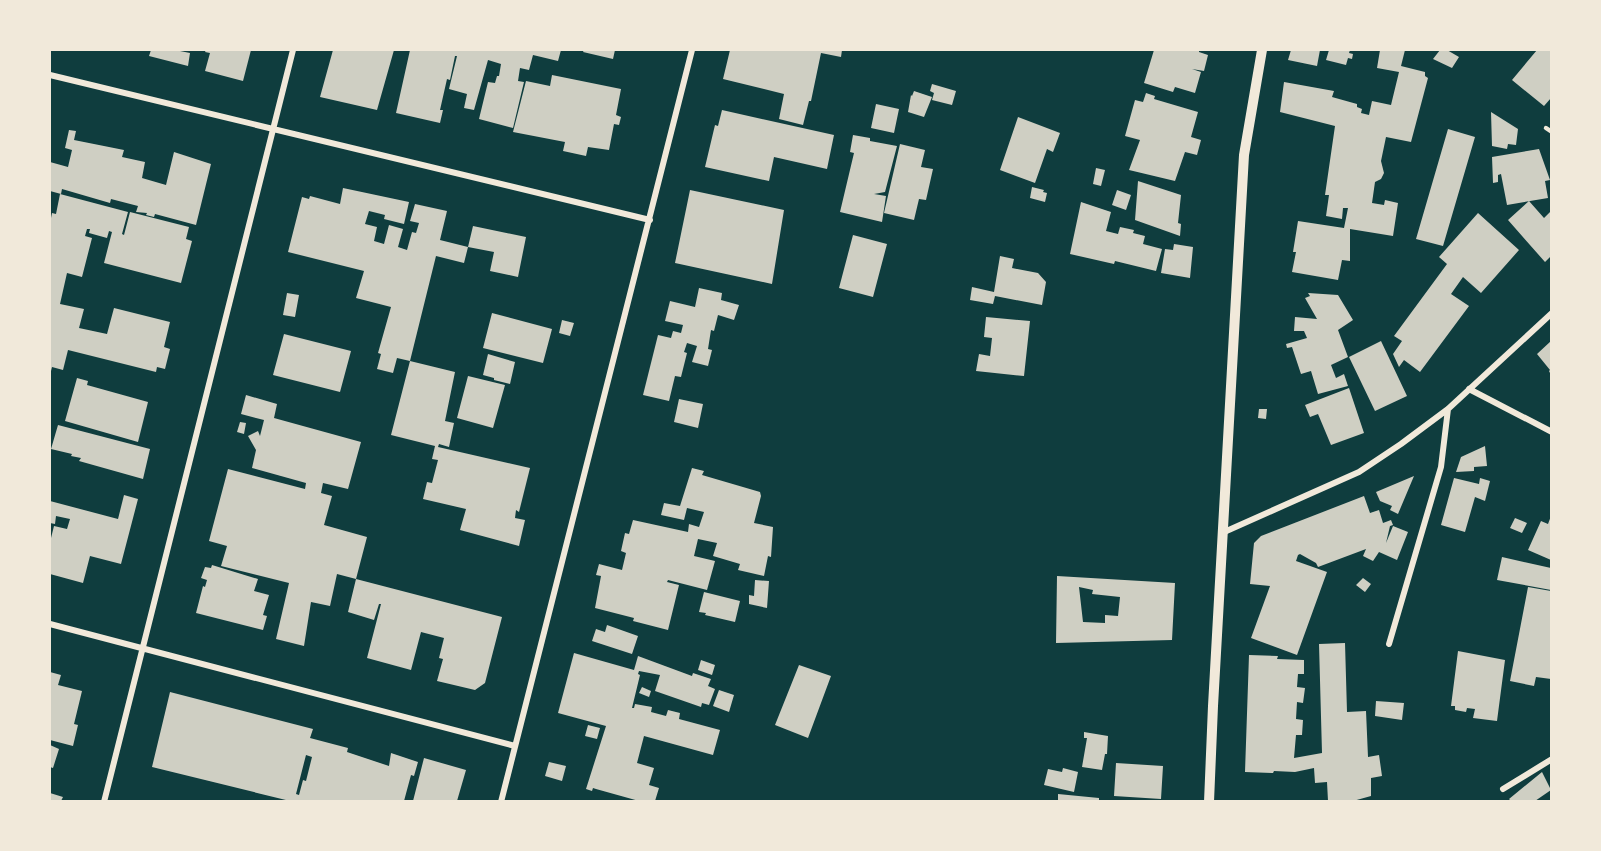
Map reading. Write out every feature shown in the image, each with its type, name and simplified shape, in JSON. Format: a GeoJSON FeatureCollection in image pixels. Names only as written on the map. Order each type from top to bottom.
{"type":"FeatureCollection","features":[{"type":"Feature","properties":{"kind":"street"},"geometry":{"type":"LineString","coordinates":[[104,801],[293,50]]}},
{"type":"Feature","properties":{"kind":"street"},"geometry":{"type":"LineString","coordinates":[[501,801],[692,50]]}},
{"type":"Feature","properties":{"kind":"street"},"geometry":{"type":"LineString","coordinates":[[1209,801],[1244,154],[1262,50]]}},
{"type":"Feature","properties":{"kind":"street"},"geometry":{"type":"LineString","coordinates":[[50,75],[650,220]]}},
{"type":"Feature","properties":{"kind":"street"},"geometry":{"type":"LineString","coordinates":[[1222,533],[1359,472],[1401,444],[1448,409],[1551,313]]}},
{"type":"Feature","properties":{"kind":"street"},"geometry":{"type":"LineString","coordinates":[[1469,389],[1551,432]]}},
{"type":"Feature","properties":{"kind":"street"},"geometry":{"type":"LineString","coordinates":[[1389,644],[1441,467],[1448,409]]}},
{"type":"Feature","properties":{"kind":"street"},"geometry":{"type":"LineString","coordinates":[[50,624],[515,746]]}},
{"type":"Feature","properties":{"kind":"street"},"geometry":{"type":"LineString","coordinates":[[1503,789],[1551,759]]}},
{"type":"Feature","properties":{"kind":"lane"},"geometry":{"type":"LineString","coordinates":[[1546,128],[1551,132]]}},
{"type":"Feature","properties":{"kind":"building"},"geometry":{"type":"Polygon","coordinates":[[[151,50],[175,50],[190,53],[188,66],[149,56],[151,50]]]}},
{"type":"Feature","properties":{"kind":"building"},"geometry":{"type":"Polygon","coordinates":[[[206,50],[251,50],[243,81],[205,71],[210,53],[205,52],[206,50]]]}},
{"type":"Feature","properties":{"kind":"building"},"geometry":{"type":"Polygon","coordinates":[[[333,50],[394,50],[377,110],[320,97],[333,50]]]}},
{"type":"Feature","properties":{"kind":"building"},"geometry":{"type":"Polygon","coordinates":[[[410,50],[561,50],[558,61],[533,55],[529,70],[520,68],[518,81],[524,82],[513,128],[479,119],[488,82],[495,83],[501,64],[488,60],[474,110],[464,108],[467,94],[449,89],[457,56],[455,56],[450,80],[447,79],[440,110],[443,110],[440,123],[396,113],[410,50]]]}},
{"type":"Feature","properties":{"kind":"building"},"geometry":{"type":"Polygon","coordinates":[[[584,50],[615,50],[613,59],[583,52],[584,50]]]}},
{"type":"Feature","properties":{"kind":"building"},"geometry":{"type":"Polygon","coordinates":[[[730,50],[842,50],[841,57],[821,53],[811,101],[809,101],[803,125],[779,119],[784,94],[723,79],[730,50]]]}},
{"type":"Feature","properties":{"kind":"building"},"geometry":{"type":"Polygon","coordinates":[[[1154,50],[1199,50],[1208,55],[1204,71],[1192,69],[1201,72],[1195,93],[1175,87],[1173,92],[1144,83],[1154,50]]]}},
{"type":"Feature","properties":{"kind":"building"},"geometry":{"type":"Polygon","coordinates":[[[1291,50],[1320,50],[1317,66],[1288,60],[1291,50]]]}},
{"type":"Feature","properties":{"kind":"building"},"geometry":{"type":"Polygon","coordinates":[[[1329,50],[1350,50],[1349,53],[1353,54],[1352,59],[1348,58],[1346,65],[1326,60],[1329,50]]]}},
{"type":"Feature","properties":{"kind":"building"},"geometry":{"type":"Polygon","coordinates":[[[1380,50],[1405,50],[1401,66],[1425,72],[1428,78],[1411,142],[1386,137],[1381,161],[1384,173],[1381,179],[1375,182],[1372,203],[1384,205],[1385,200],[1398,203],[1393,236],[1350,229],[1350,261],[1342,260],[1338,280],[1292,272],[1298,221],[1344,228],[1348,208],[1343,208],[1342,219],[1326,216],[1329,195],[1325,195],[1335,126],[1280,112],[1284,82],[1334,91],[1332,97],[1357,104],[1357,107],[1362,109],[1361,113],[1369,115],[1372,101],[1391,105],[1399,72],[1377,68],[1380,50]]]}},
{"type":"Feature","properties":{"kind":"building"},"geometry":{"type":"Polygon","coordinates":[[[1440,50],[1447,50],[1459,57],[1452,68],[1433,59],[1440,50]]]}},
{"type":"Feature","properties":{"kind":"building"},"geometry":{"type":"Polygon","coordinates":[[[1537,50],[1551,50],[1551,98],[1544,106],[1512,80],[1537,50]]]}},
{"type":"Feature","properties":{"kind":"building"},"geometry":{"type":"Polygon","coordinates":[[[552,75],[621,89],[616,115],[621,117],[619,125],[614,124],[609,150],[588,147],[586,156],[563,151],[565,142],[513,132],[526,81],[550,86],[552,75]]]}},
{"type":"Feature","properties":{"kind":"building"},"geometry":{"type":"Polygon","coordinates":[[[932,84],[956,91],[952,105],[932,100],[934,93],[930,91],[932,84]]]}},
{"type":"Feature","properties":{"kind":"building"},"geometry":{"type":"Polygon","coordinates":[[[914,91],[932,97],[924,117],[908,112],[914,91]]]}},
{"type":"Feature","properties":{"kind":"building"},"geometry":{"type":"Polygon","coordinates":[[[1146,93],[1155,96],[1154,99],[1198,112],[1191,137],[1201,140],[1197,155],[1185,152],[1175,181],[1129,170],[1140,140],[1125,136],[1135,100],[1143,102],[1146,93]]]}},
{"type":"Feature","properties":{"kind":"building"},"geometry":{"type":"Polygon","coordinates":[[[876,104],[899,109],[894,133],[871,128],[876,104]]]}},
{"type":"Feature","properties":{"kind":"building"},"geometry":{"type":"Polygon","coordinates":[[[722,110],[834,135],[827,169],[774,157],[769,181],[705,167],[715,125],[718,126],[722,110]]]}},
{"type":"Feature","properties":{"kind":"building"},"geometry":{"type":"Polygon","coordinates":[[[1491,112],[1518,129],[1516,145],[1508,144],[1507,149],[1492,146],[1491,112]]]}},
{"type":"Feature","properties":{"kind":"building"},"geometry":{"type":"Polygon","coordinates":[[[1018,117],[1060,133],[1053,152],[1047,149],[1035,183],[1000,170],[1018,117]]]}},
{"type":"Feature","properties":{"kind":"building"},"geometry":{"type":"Polygon","coordinates":[[[1448,129],[1475,137],[1443,246],[1416,239],[1448,129]]]}},
{"type":"Feature","properties":{"kind":"building"},"geometry":{"type":"Polygon","coordinates":[[[69,130],[76,131],[74,140],[124,150],[122,157],[145,162],[142,178],[166,185],[174,152],[211,164],[196,225],[155,214],[154,217],[146,215],[147,213],[136,212],[138,206],[111,199],[110,203],[62,189],[61,194],[50,191],[50,162],[68,167],[72,150],[65,148],[69,130]]]}},
{"type":"Feature","properties":{"kind":"building"},"geometry":{"type":"Polygon","coordinates":[[[853,135],[897,146],[885,192],[874,194],[886,196],[882,222],[840,212],[854,153],[850,152],[853,135]]]}},
{"type":"Feature","properties":{"kind":"building"},"geometry":{"type":"Polygon","coordinates":[[[900,144],[925,150],[921,167],[933,169],[926,200],[919,199],[914,220],[884,213],[900,144]]]}},
{"type":"Feature","properties":{"kind":"building"},"geometry":{"type":"Polygon","coordinates":[[[1539,149],[1550,180],[1545,181],[1548,198],[1507,205],[1501,174],[1498,175],[1498,182],[1493,183],[1492,157],[1539,149]]]}},
{"type":"Feature","properties":{"kind":"building"},"geometry":{"type":"Polygon","coordinates":[[[1096,168],[1105,170],[1101,186],[1093,184],[1096,168]]]}},
{"type":"Feature","properties":{"kind":"building"},"geometry":{"type":"Polygon","coordinates":[[[1138,181],[1181,195],[1178,223],[1181,224],[1180,236],[1135,220],[1138,181]]]}},
{"type":"Feature","properties":{"kind":"building"},"geometry":{"type":"Polygon","coordinates":[[[1032,187],[1047,193],[1045,202],[1030,198],[1032,187]]]}},
{"type":"Feature","properties":{"kind":"building"},"geometry":{"type":"Polygon","coordinates":[[[343,188],[409,202],[404,224],[384,219],[385,215],[369,211],[365,224],[377,227],[374,241],[384,244],[389,225],[403,229],[398,247],[407,250],[412,232],[416,233],[419,223],[410,221],[415,204],[447,211],[440,240],[468,247],[464,263],[436,256],[410,361],[397,358],[393,373],[377,369],[381,354],[378,353],[391,307],[356,298],[364,271],[288,252],[302,197],[309,199],[310,196],[340,204],[343,188]]]}},
{"type":"Feature","properties":{"kind":"building"},"geometry":{"type":"Polygon","coordinates":[[[690,190],[784,210],[772,284],[675,263],[690,190]]]}},
{"type":"Feature","properties":{"kind":"building"},"geometry":{"type":"Polygon","coordinates":[[[1117,190],[1131,195],[1126,210],[1112,205],[1117,190]]]}},
{"type":"Feature","properties":{"kind":"building"},"geometry":{"type":"Polygon","coordinates":[[[60,194],[128,212],[122,234],[124,235],[130,212],[189,227],[186,239],[192,241],[181,283],[104,263],[112,232],[109,231],[107,238],[89,233],[90,229],[87,229],[85,236],[92,238],[82,277],[67,273],[60,304],[84,309],[79,328],[107,334],[114,308],[170,322],[164,347],[170,349],[165,369],[157,367],[156,372],[68,350],[63,370],[52,367],[50,375],[50,223],[52,213],[56,214],[60,194]]]}},
{"type":"Feature","properties":{"kind":"building"},"geometry":{"type":"Polygon","coordinates":[[[1529,201],[1544,218],[1551,211],[1551,256],[1545,262],[1508,220],[1529,201]]]}},
{"type":"Feature","properties":{"kind":"building"},"geometry":{"type":"Polygon","coordinates":[[[1081,202],[1111,212],[1106,231],[1118,234],[1120,227],[1134,230],[1133,233],[1145,236],[1143,244],[1162,249],[1156,271],[1115,261],[1114,264],[1070,254],[1081,202]]]}},
{"type":"Feature","properties":{"kind":"building"},"geometry":{"type":"Polygon","coordinates":[[[1478,213],[1519,250],[1481,293],[1463,277],[1451,294],[1469,306],[1420,372],[1404,360],[1399,367],[1393,354],[1402,341],[1394,336],[1447,264],[1439,257],[1478,213]]]}},
{"type":"Feature","properties":{"kind":"building"},"geometry":{"type":"Polygon","coordinates":[[[473,226],[526,237],[518,277],[490,271],[494,252],[468,247],[473,226]]]}},
{"type":"Feature","properties":{"kind":"building"},"geometry":{"type":"Polygon","coordinates":[[[853,235],[887,244],[873,297],[839,288],[853,235]]]}},
{"type":"Feature","properties":{"kind":"building"},"geometry":{"type":"Polygon","coordinates":[[[1174,244],[1193,247],[1190,278],[1161,273],[1165,249],[1173,250],[1174,244]]]}},
{"type":"Feature","properties":{"kind":"building"},"geometry":{"type":"Polygon","coordinates":[[[1000,256],[1014,259],[1012,268],[1038,273],[1046,282],[1042,305],[995,296],[993,304],[970,300],[972,287],[994,292],[1000,256]]]}},
{"type":"Feature","properties":{"kind":"building"},"geometry":{"type":"Polygon","coordinates":[[[699,288],[722,293],[721,300],[739,305],[734,320],[718,315],[714,331],[711,330],[708,349],[712,350],[708,366],[692,362],[697,346],[687,343],[681,377],[675,376],[669,401],[643,395],[658,335],[671,338],[673,331],[681,333],[683,325],[665,321],[670,301],[695,307],[699,288]]]}},
{"type":"Feature","properties":{"kind":"building"},"geometry":{"type":"Polygon","coordinates":[[[287,293],[299,295],[295,317],[283,315],[287,293]]]}},
{"type":"Feature","properties":{"kind":"building"},"geometry":{"type":"Polygon","coordinates":[[[1308,293],[1338,295],[1353,320],[1338,330],[1348,357],[1331,365],[1336,378],[1344,374],[1348,386],[1318,394],[1311,371],[1301,374],[1292,347],[1287,348],[1286,344],[1307,338],[1304,331],[1294,331],[1295,317],[1317,319],[1305,298],[1310,296],[1308,293]]]}},
{"type":"Feature","properties":{"kind":"building"},"geometry":{"type":"Polygon","coordinates":[[[492,313],[552,329],[543,363],[483,348],[492,313]]]}},
{"type":"Feature","properties":{"kind":"building"},"geometry":{"type":"Polygon","coordinates":[[[986,317],[1030,321],[1024,376],[976,371],[979,354],[990,356],[992,338],[984,337],[986,317]]]}},
{"type":"Feature","properties":{"kind":"building"},"geometry":{"type":"Polygon","coordinates":[[[562,320],[574,323],[570,336],[559,333],[562,320]]]}},
{"type":"Feature","properties":{"kind":"building"},"geometry":{"type":"Polygon","coordinates":[[[284,334],[351,351],[340,392],[273,375],[284,334]]]}},
{"type":"Feature","properties":{"kind":"building"},"geometry":{"type":"Polygon","coordinates":[[[1381,341],[1407,396],[1375,411],[1349,357],[1381,341]]]}},
{"type":"Feature","properties":{"kind":"building"},"geometry":{"type":"Polygon","coordinates":[[[1551,341],[1551,375],[1550,370],[1537,354],[1551,341]]]}},
{"type":"Feature","properties":{"kind":"building"},"geometry":{"type":"Polygon","coordinates":[[[488,354],[515,362],[510,384],[483,375],[488,354]]]}},
{"type":"Feature","properties":{"kind":"building"},"geometry":{"type":"Polygon","coordinates":[[[410,361],[455,372],[445,421],[454,423],[449,447],[439,444],[438,447],[530,468],[519,512],[516,510],[515,518],[525,520],[519,546],[460,530],[466,509],[423,499],[427,482],[432,483],[438,460],[432,459],[435,446],[391,435],[410,361]]]}},
{"type":"Feature","properties":{"kind":"building"},"geometry":{"type":"Polygon","coordinates":[[[468,376],[505,385],[493,428],[457,418],[468,376]]]}},
{"type":"Feature","properties":{"kind":"building"},"geometry":{"type":"Polygon","coordinates":[[[77,378],[88,381],[87,385],[148,402],[138,442],[65,421],[77,378]]]}},
{"type":"Feature","properties":{"kind":"building"},"geometry":{"type":"Polygon","coordinates":[[[1349,388],[1364,433],[1331,445],[1318,414],[1310,417],[1305,405],[1349,388]]]}},
{"type":"Feature","properties":{"kind":"building"},"geometry":{"type":"Polygon","coordinates":[[[246,395],[277,404],[274,418],[361,442],[348,489],[323,483],[321,493],[332,496],[324,525],[367,537],[356,579],[337,574],[330,606],[311,602],[304,646],[276,639],[289,583],[221,566],[227,546],[209,541],[228,469],[305,489],[306,483],[252,468],[256,450],[248,436],[258,431],[260,436],[264,420],[241,414],[246,395]]]}},
{"type":"Feature","properties":{"kind":"building"},"geometry":{"type":"Polygon","coordinates":[[[679,399],[703,404],[698,428],[674,422],[679,399]]]}},
{"type":"Feature","properties":{"kind":"building"},"geometry":{"type":"Polygon","coordinates":[[[1259,409],[1267,409],[1266,419],[1258,418],[1259,409]]]}},
{"type":"Feature","properties":{"kind":"building"},"geometry":{"type":"Polygon","coordinates":[[[240,422],[246,423],[244,434],[237,432],[240,422]]]}},
{"type":"Feature","properties":{"kind":"building"},"geometry":{"type":"Polygon","coordinates":[[[58,425],[150,449],[143,479],[79,461],[81,458],[71,456],[72,454],[51,449],[58,425]]]}},
{"type":"Feature","properties":{"kind":"building"},"geometry":{"type":"Polygon","coordinates":[[[1485,446],[1487,466],[1474,467],[1474,471],[1456,472],[1461,457],[1485,446]]]}},
{"type":"Feature","properties":{"kind":"building"},"geometry":{"type":"Polygon","coordinates":[[[692,468],[704,471],[702,475],[760,492],[754,523],[773,527],[771,557],[768,556],[764,576],[738,570],[740,564],[713,556],[717,543],[698,539],[694,556],[715,561],[707,590],[668,580],[667,582],[679,585],[668,630],[595,608],[601,576],[596,575],[599,564],[622,570],[626,553],[621,551],[625,533],[629,534],[633,520],[688,532],[689,524],[699,527],[704,512],[687,508],[684,520],[661,515],[664,503],[680,506],[692,468]]]}},
{"type":"Feature","properties":{"kind":"building"},"geometry":{"type":"Polygon","coordinates":[[[1414,476],[1398,514],[1390,510],[1392,506],[1380,501],[1376,492],[1414,476]]]}},
{"type":"Feature","properties":{"kind":"building"},"geometry":{"type":"Polygon","coordinates":[[[1454,478],[1479,484],[1480,478],[1490,481],[1485,501],[1475,497],[1465,532],[1441,525],[1454,478]]]}},
{"type":"Feature","properties":{"kind":"building"},"geometry":{"type":"Polygon","coordinates":[[[124,495],[138,499],[121,564],[90,556],[83,583],[50,574],[50,542],[54,526],[67,529],[70,519],[56,516],[55,524],[50,523],[50,501],[118,519],[124,495]]]}},
{"type":"Feature","properties":{"kind":"building"},"geometry":{"type":"Polygon","coordinates":[[[1364,496],[1370,513],[1379,510],[1383,523],[1391,520],[1393,525],[1390,526],[1386,543],[1393,526],[1408,532],[1397,560],[1379,552],[1373,561],[1363,556],[1366,549],[1318,567],[1316,563],[1298,555],[1296,561],[1327,572],[1297,655],[1251,638],[1270,586],[1250,584],[1254,543],[1261,536],[1364,496]]]}},
{"type":"Feature","properties":{"kind":"building"},"geometry":{"type":"Polygon","coordinates":[[[1551,516],[1551,560],[1528,550],[1541,521],[1548,524],[1551,516]]]}},
{"type":"Feature","properties":{"kind":"building"},"geometry":{"type":"Polygon","coordinates":[[[1515,518],[1527,523],[1522,533],[1510,528],[1515,518]]]}},
{"type":"Feature","properties":{"kind":"building"},"geometry":{"type":"Polygon","coordinates":[[[1502,557],[1551,568],[1551,590],[1497,580],[1502,557]]]}},
{"type":"Feature","properties":{"kind":"building"},"geometry":{"type":"Polygon","coordinates":[[[212,565],[258,579],[254,591],[269,595],[263,615],[267,616],[263,630],[196,613],[203,586],[205,587],[207,580],[201,578],[205,567],[211,568],[212,565]]]}},
{"type":"Feature","properties":{"kind":"building"},"geometry":{"type":"Polygon","coordinates":[[[1057,576],[1175,583],[1172,640],[1056,643],[1057,576]],[[1079,587],[1083,622],[1105,623],[1105,615],[1118,616],[1120,597],[1092,594],[1093,590],[1079,587]]]}},
{"type":"Feature","properties":{"kind":"building"},"geometry":{"type":"Polygon","coordinates":[[[1363,578],[1371,584],[1365,592],[1356,585],[1363,578]]]}},
{"type":"Feature","properties":{"kind":"building"},"geometry":{"type":"Polygon","coordinates":[[[356,579],[502,617],[485,683],[475,690],[437,681],[443,659],[439,658],[444,638],[421,632],[411,670],[367,658],[381,604],[379,604],[374,620],[348,612],[356,579]]]}},
{"type":"Feature","properties":{"kind":"building"},"geometry":{"type":"Polygon","coordinates":[[[755,580],[769,581],[767,608],[749,604],[749,595],[754,596],[755,580]]]}},
{"type":"Feature","properties":{"kind":"building"},"geometry":{"type":"Polygon","coordinates":[[[1528,587],[1551,591],[1551,679],[1536,677],[1534,686],[1510,681],[1528,587]]]}},
{"type":"Feature","properties":{"kind":"building"},"geometry":{"type":"Polygon","coordinates":[[[704,592],[740,601],[735,622],[699,612],[704,592]]]}},
{"type":"Feature","properties":{"kind":"building"},"geometry":{"type":"Polygon","coordinates":[[[607,625],[638,636],[632,654],[592,641],[596,629],[605,632],[607,625]]]}},
{"type":"Feature","properties":{"kind":"building"},"geometry":{"type":"Polygon","coordinates":[[[1345,643],[1347,712],[1366,711],[1368,757],[1379,755],[1382,776],[1371,778],[1371,796],[1353,801],[1328,801],[1327,782],[1315,783],[1314,768],[1295,772],[1245,772],[1249,655],[1304,660],[1304,674],[1298,674],[1297,687],[1305,688],[1303,703],[1297,702],[1296,719],[1303,720],[1302,735],[1296,735],[1294,758],[1322,753],[1319,644],[1345,643]]]}},
{"type":"Feature","properties":{"kind":"building"},"geometry":{"type":"Polygon","coordinates":[[[1458,651],[1505,660],[1497,721],[1473,718],[1475,709],[1467,708],[1466,712],[1455,710],[1455,706],[1451,706],[1458,651]]]}},
{"type":"Feature","properties":{"kind":"building"},"geometry":{"type":"Polygon","coordinates":[[[574,653],[634,670],[638,656],[692,676],[693,673],[711,679],[708,686],[715,689],[709,705],[702,703],[701,707],[655,691],[660,675],[639,671],[632,708],[635,704],[652,707],[651,712],[666,716],[668,710],[680,713],[679,719],[720,730],[713,755],[644,736],[637,763],[654,768],[649,785],[659,788],[655,801],[639,801],[593,788],[592,791],[586,789],[606,726],[558,713],[574,653]]]}},
{"type":"Feature","properties":{"kind":"building"},"geometry":{"type":"Polygon","coordinates":[[[701,660],[715,665],[712,675],[698,670],[701,660]]]}},
{"type":"Feature","properties":{"kind":"building"},"geometry":{"type":"Polygon","coordinates":[[[799,665],[831,676],[808,738],[775,725],[799,665]]]}},
{"type":"Feature","properties":{"kind":"building"},"geometry":{"type":"Polygon","coordinates":[[[50,672],[61,675],[58,685],[82,691],[74,724],[78,725],[73,746],[50,740],[50,672]]]}},
{"type":"Feature","properties":{"kind":"building"},"geometry":{"type":"Polygon","coordinates":[[[642,687],[651,691],[649,697],[639,693],[642,687]]]}},
{"type":"Feature","properties":{"kind":"building"},"geometry":{"type":"Polygon","coordinates":[[[719,690],[734,695],[729,712],[713,706],[719,690]]]}},
{"type":"Feature","properties":{"kind":"building"},"geometry":{"type":"Polygon","coordinates":[[[170,692],[313,729],[310,738],[348,748],[347,752],[389,766],[391,753],[418,762],[414,776],[411,775],[404,801],[290,801],[152,767],[170,692]],[[306,755],[296,794],[299,795],[303,780],[306,781],[312,757],[306,755]]]}},
{"type":"Feature","properties":{"kind":"building"},"geometry":{"type":"Polygon","coordinates":[[[1376,701],[1404,703],[1402,720],[1375,716],[1376,701]]]}},
{"type":"Feature","properties":{"kind":"building"},"geometry":{"type":"Polygon","coordinates":[[[588,725],[600,728],[597,739],[585,736],[588,725]]]}},
{"type":"Feature","properties":{"kind":"building"},"geometry":{"type":"Polygon","coordinates":[[[1084,732],[1108,736],[1107,754],[1105,754],[1102,770],[1082,767],[1087,738],[1084,738],[1084,732]]]}},
{"type":"Feature","properties":{"kind":"building"},"geometry":{"type":"Polygon","coordinates":[[[50,745],[59,749],[53,768],[50,767],[50,745]]]}},
{"type":"Feature","properties":{"kind":"building"},"geometry":{"type":"Polygon","coordinates":[[[424,758],[466,770],[457,801],[413,801],[424,758]]]}},
{"type":"Feature","properties":{"kind":"building"},"geometry":{"type":"Polygon","coordinates":[[[549,762],[566,766],[562,781],[545,776],[549,762]]]}},
{"type":"Feature","properties":{"kind":"building"},"geometry":{"type":"Polygon","coordinates":[[[1116,763],[1163,766],[1161,799],[1114,796],[1116,763]]]}},
{"type":"Feature","properties":{"kind":"building"},"geometry":{"type":"Polygon","coordinates":[[[1063,768],[1078,772],[1074,792],[1044,785],[1048,769],[1062,772],[1063,768]]]}},
{"type":"Feature","properties":{"kind":"building"},"geometry":{"type":"Polygon","coordinates":[[[1542,772],[1551,790],[1535,801],[1511,801],[1509,799],[1542,772]]]}},
{"type":"Feature","properties":{"kind":"building"},"geometry":{"type":"Polygon","coordinates":[[[50,793],[63,797],[61,801],[50,801],[50,793]]]}},
{"type":"Feature","properties":{"kind":"building"},"geometry":{"type":"Polygon","coordinates":[[[1058,794],[1099,798],[1099,801],[1058,801],[1058,794]]]}}]}
